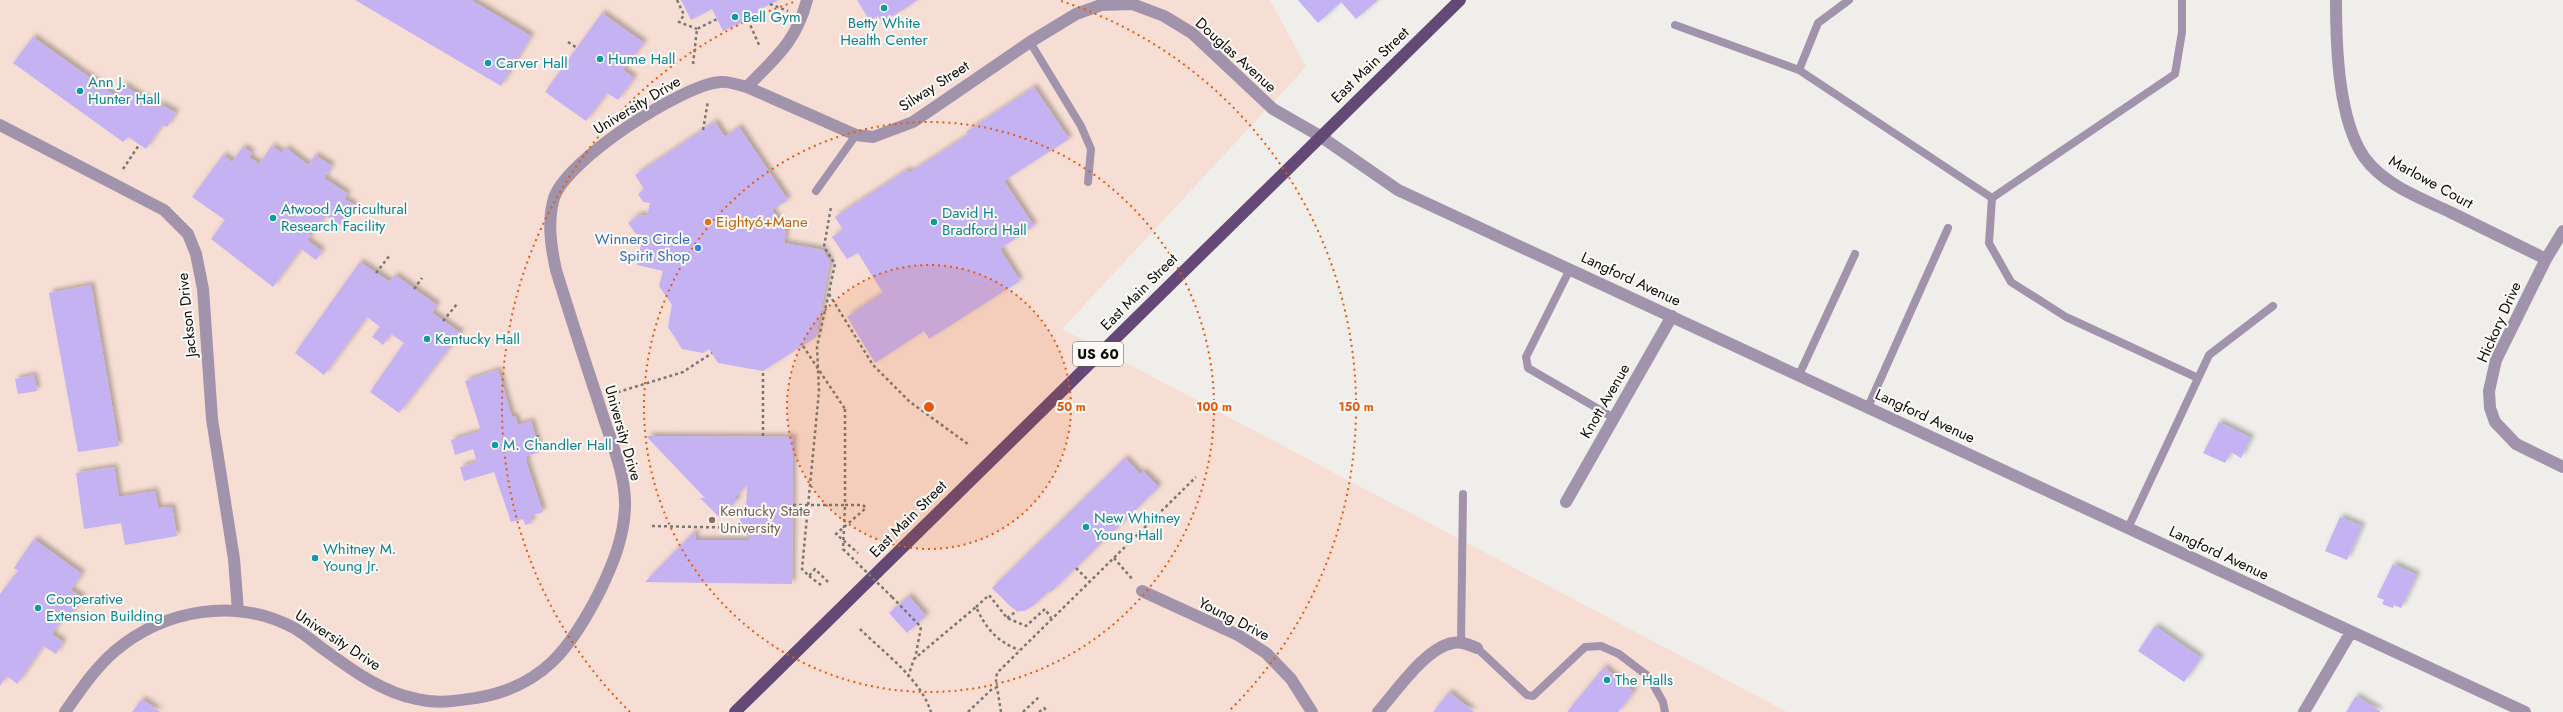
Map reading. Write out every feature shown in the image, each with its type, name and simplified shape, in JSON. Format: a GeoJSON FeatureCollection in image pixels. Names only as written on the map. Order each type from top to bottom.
{"type":"FeatureCollection","features":[{"type":"Feature","properties":{"kind":"main road","name":"East Main Street"},"geometry":{"type":"LineString","coordinates":[[735,711],[1460,0]]}},
{"type":"Feature","properties":{"kind":"street"},"geometry":{"type":"LineString","coordinates":[[747,87],[791,42],[802,21],[807,0]]}},
{"type":"Feature","properties":{"kind":"street","name":"Marlowe Court"},"geometry":{"type":"LineString","coordinates":[[2336,0],[2338,44],[2345,107],[2355,138],[2364,156],[2386,179],[2407,191],[2546,259]]}},
{"type":"Feature","properties":{"kind":"street","name":"Silway Street"},"geometry":{"type":"LineString","coordinates":[[747,87],[856,135],[873,137],[913,122],[1030,42],[1076,14],[1101,5],[1133,2]]}},
{"type":"Feature","properties":{"kind":"street","name":"Douglas Avenue"},"geometry":{"type":"LineString","coordinates":[[1133,2],[1164,16],[1192,33],[1273,109],[1320,136]]}},
{"type":"Feature","properties":{"kind":"street","name":"University Drive"},"geometry":{"type":"LineString","coordinates":[[65,712],[92,675],[114,652],[136,636],[178,616],[209,611],[238,611],[267,616],[296,629],[349,669],[388,690],[417,699],[448,702],[495,695],[524,683],[550,665],[580,629],[616,558],[625,505],[618,464],[556,270],[550,242],[554,197],[583,160],[607,140],[666,105],[695,89],[720,82],[747,87]]}},
{"type":"Feature","properties":{"kind":"street","name":"Jackson Drive"},"geometry":{"type":"LineString","coordinates":[[0,125],[164,210],[188,234],[196,254],[203,289],[212,419],[234,559],[238,611]]}},
{"type":"Feature","properties":{"kind":"street","name":"Langford Avenue"},"geometry":{"type":"LineString","coordinates":[[1320,136],[1398,190],[2525,712]]}},
{"type":"Feature","properties":{"kind":"street","name":"Hickory Drive"},"geometry":{"type":"LineString","coordinates":[[2563,230],[2546,259],[2496,360],[2489,391],[2490,408],[2495,422],[2516,444],[2563,466]]}},
{"type":"Feature","properties":{"kind":"street","name":"Knott Avenue"},"geometry":{"type":"LineString","coordinates":[[1566,502],[1672,316]]}},
{"type":"Feature","properties":{"kind":"street","name":"Young Drive"},"geometry":{"type":"LineString","coordinates":[[1142,590],[1238,636],[1266,653],[1291,679],[1312,712]]}},
{"type":"Feature","properties":{"kind":"street"},"geometry":{"type":"LineString","coordinates":[[2304,712],[2351,632]]}},
{"type":"Feature","properties":{"kind":"street"},"geometry":{"type":"LineString","coordinates":[[1378,712],[1411,673],[1429,656],[1443,646],[1461,643],[1477,648]]}},
{"type":"Feature","properties":{"kind":"lane"},"geometry":{"type":"LineString","coordinates":[[1799,70],[1818,23],[1849,0]]}},
{"type":"Feature","properties":{"kind":"lane"},"geometry":{"type":"LineString","coordinates":[[1992,198],[2176,74],[2182,32],[2182,0]]}},
{"type":"Feature","properties":{"kind":"lane"},"geometry":{"type":"LineString","coordinates":[[1675,25],[1799,70],[1992,198]]}},
{"type":"Feature","properties":{"kind":"lane"},"geometry":{"type":"LineString","coordinates":[[1030,42],[1081,126],[1091,149],[1088,182]]}},
{"type":"Feature","properties":{"kind":"lane"},"geometry":{"type":"LineString","coordinates":[[816,191],[856,135]]}},
{"type":"Feature","properties":{"kind":"lane"},"geometry":{"type":"LineString","coordinates":[[1992,198],[1989,243],[2011,282],[2066,317],[2198,378]]}},
{"type":"Feature","properties":{"kind":"lane"},"geometry":{"type":"LineString","coordinates":[[1868,407],[1948,228]]}},
{"type":"Feature","properties":{"kind":"lane"},"geometry":{"type":"LineString","coordinates":[[1799,375],[1854,254]]}},
{"type":"Feature","properties":{"kind":"lane"},"geometry":{"type":"LineString","coordinates":[[1570,269],[1526,357],[1528,368],[1614,418]]}},
{"type":"Feature","properties":{"kind":"lane"},"geometry":{"type":"LineString","coordinates":[[2128,528],[2209,355],[2273,306]]}},
{"type":"Feature","properties":{"kind":"lane"},"geometry":{"type":"LineString","coordinates":[[1461,643],[1463,494]]}},
{"type":"Feature","properties":{"kind":"lane"},"geometry":{"type":"LineString","coordinates":[[1477,648],[1527,695],[1533,696],[1584,648],[1601,646],[1619,654],[1649,678],[1663,702],[1665,712]]}},
{"type":"Feature","properties":{"kind":"path"},"geometry":{"type":"LineString","coordinates":[[677,0],[684,15],[679,22],[697,29],[717,19]]}},
{"type":"Feature","properties":{"kind":"path"},"geometry":{"type":"LineString","coordinates":[[770,4],[790,12]]}},
{"type":"Feature","properties":{"kind":"path"},"geometry":{"type":"LineString","coordinates":[[748,20],[760,47]]}},
{"type":"Feature","properties":{"kind":"path"},"geometry":{"type":"LineString","coordinates":[[693,64],[697,29]]}},
{"type":"Feature","properties":{"kind":"path"},"geometry":{"type":"LineString","coordinates":[[568,42],[576,48]]}},
{"type":"Feature","properties":{"kind":"path"},"geometry":{"type":"LineString","coordinates":[[702,130],[709,97]]}},
{"type":"Feature","properties":{"kind":"path"},"geometry":{"type":"LineString","coordinates":[[123,169],[139,144]]}},
{"type":"Feature","properties":{"kind":"path"},"geometry":{"type":"LineString","coordinates":[[821,585],[802,570],[819,391],[817,347],[835,264],[824,247],[831,207]]}},
{"type":"Feature","properties":{"kind":"path"},"geometry":{"type":"LineString","coordinates":[[376,273],[390,255]]}},
{"type":"Feature","properties":{"kind":"path"},"geometry":{"type":"LineString","coordinates":[[414,289],[422,278]]}},
{"type":"Feature","properties":{"kind":"path"},"geometry":{"type":"LineString","coordinates":[[828,293],[873,365],[910,402],[968,444]]}},
{"type":"Feature","properties":{"kind":"path"},"geometry":{"type":"LineString","coordinates":[[443,321],[457,304]]}},
{"type":"Feature","properties":{"kind":"path"},"geometry":{"type":"LineString","coordinates":[[803,346],[845,409],[845,505],[843,549],[922,627],[908,677]]}},
{"type":"Feature","properties":{"kind":"path"},"geometry":{"type":"LineString","coordinates":[[608,395],[684,372],[712,353]]}},
{"type":"Feature","properties":{"kind":"path"},"geometry":{"type":"LineString","coordinates":[[763,371],[763,436]]}},
{"type":"Feature","properties":{"kind":"path"},"geometry":{"type":"LineString","coordinates":[[536,437],[541,435]]}},
{"type":"Feature","properties":{"kind":"path"},"geometry":{"type":"LineString","coordinates":[[1000,712],[996,688],[997,673],[1196,477]]}},
{"type":"Feature","properties":{"kind":"path"},"geometry":{"type":"LineString","coordinates":[[793,505],[863,505],[866,508],[836,534],[858,553]]}},
{"type":"Feature","properties":{"kind":"path"},"geometry":{"type":"LineString","coordinates":[[652,526],[746,528]]}},
{"type":"Feature","properties":{"kind":"path"},"geometry":{"type":"LineString","coordinates":[[1114,558],[1142,590]]}},
{"type":"Feature","properties":{"kind":"path"},"geometry":{"type":"LineString","coordinates":[[1076,568],[1089,581]]}},
{"type":"Feature","properties":{"kind":"path"},"geometry":{"type":"LineString","coordinates":[[809,576],[815,569],[828,582]]}},
{"type":"Feature","properties":{"kind":"path"},"geometry":{"type":"LineString","coordinates":[[914,659],[989,595],[1007,618],[1026,626],[1044,609],[1052,618]]}},
{"type":"Feature","properties":{"kind":"path"},"geometry":{"type":"LineString","coordinates":[[976,606],[986,627],[996,638],[1019,650]]}},
{"type":"Feature","properties":{"kind":"path"},"geometry":{"type":"LineString","coordinates":[[1007,618],[1017,612]]}},
{"type":"Feature","properties":{"kind":"path"},"geometry":{"type":"LineString","coordinates":[[860,628],[908,677],[927,701],[931,711]]}},
{"type":"Feature","properties":{"kind":"path"},"geometry":{"type":"LineString","coordinates":[[968,712],[992,689],[996,688]]}},
{"type":"Feature","properties":{"kind":"path"},"geometry":{"type":"LineString","coordinates":[[1023,712],[1040,696]]}},
{"type":"Feature","properties":{"kind":"path"},"geometry":{"type":"LineString","coordinates":[[1039,712],[1044,708],[1048,712]]}},
{"type":"Feature","properties":{"kind":"shaded area","name":"Kentucky State University"},"geometry":{"type":"Polygon","coordinates":[[[0,0],[1270,0],[1306,67],[1062,329],[1787,712],[0,712],[0,0]]]}},
{"type":"Feature","properties":{"kind":"building","name":"Carver Hall"},"geometry":{"type":"Polygon","coordinates":[[[355,0],[471,0],[531,36],[501,86],[355,0]]]}},
{"type":"Feature","properties":{"kind":"building","name":"Bell Gym"},"geometry":{"type":"Polygon","coordinates":[[[681,0],[777,1],[756,11],[759,15],[723,31],[712,9],[691,20],[681,0]]]}},
{"type":"Feature","properties":{"kind":"building","name":"Betty White Health Center"},"geometry":{"type":"Polygon","coordinates":[[[857,0],[918,0],[882,23],[878,16],[870,21],[857,0]]]}},
{"type":"Feature","properties":{"kind":"building"},"geometry":{"type":"Polygon","coordinates":[[[1298,0],[1378,0],[1356,19],[1341,2],[1318,23],[1298,0]]]}},
{"type":"Feature","properties":{"kind":"building","name":"Hume Hall"},"geometry":{"type":"Polygon","coordinates":[[[602,13],[644,43],[623,70],[634,78],[618,100],[607,93],[586,121],[545,92],[602,13]]]}},
{"type":"Feature","properties":{"kind":"building","name":"Ann J. Hunter Hall"},"geometry":{"type":"Polygon","coordinates":[[[33,37],[117,97],[124,85],[158,108],[160,104],[176,113],[167,127],[162,125],[146,149],[128,137],[123,142],[13,63],[33,37]]]}},
{"type":"Feature","properties":{"kind":"building","name":"David H. Bradford Hall"},"geometry":{"type":"Polygon","coordinates":[[[1034,87],[1069,139],[1004,181],[1034,226],[1000,249],[1020,281],[929,339],[924,331],[875,363],[847,317],[883,293],[858,253],[847,259],[832,237],[843,230],[835,217],[907,170],[909,173],[968,135],[966,132],[1034,87]]]}},
{"type":"Feature","properties":{"kind":"building"},"geometry":{"type":"Polygon","coordinates":[[[715,122],[725,137],[739,127],[788,200],[772,210],[786,233],[784,243],[823,250],[830,262],[816,337],[763,371],[718,363],[709,349],[703,353],[682,349],[668,327],[672,305],[659,286],[663,271],[637,265],[643,235],[636,234],[628,223],[639,215],[647,216],[650,203],[643,202],[638,194],[644,189],[635,175],[715,122]]]}},
{"type":"Feature","properties":{"kind":"building","name":"Atwood Agricultural Research Facility"},"geometry":{"type":"Polygon","coordinates":[[[272,146],[282,153],[286,148],[308,165],[315,155],[332,166],[324,178],[348,194],[344,199],[355,205],[340,225],[326,216],[307,240],[322,251],[316,260],[301,249],[273,287],[211,239],[225,220],[192,197],[223,155],[232,162],[243,147],[252,153],[249,157],[259,164],[272,146]]]}},
{"type":"Feature","properties":{"kind":"building","name":"Kentucky Hall"},"geometry":{"type":"Polygon","coordinates":[[[360,262],[390,282],[395,275],[437,305],[432,313],[461,333],[399,413],[370,392],[404,343],[391,334],[383,345],[372,337],[380,327],[367,317],[324,375],[295,353],[360,262]]]}},
{"type":"Feature","properties":{"kind":"building"},"geometry":{"type":"Polygon","coordinates":[[[91,285],[119,446],[78,452],[49,293],[91,285]]]}},
{"type":"Feature","properties":{"kind":"building","name":"M. Chandler Hall"},"geometry":{"type":"Polygon","coordinates":[[[498,370],[512,417],[515,416],[518,425],[531,421],[540,452],[527,456],[527,464],[543,512],[530,516],[532,523],[525,525],[523,519],[511,522],[494,472],[464,481],[460,467],[477,462],[473,449],[455,455],[451,440],[481,431],[465,381],[498,370]]]}},
{"type":"Feature","properties":{"kind":"building"},"geometry":{"type":"Polygon","coordinates":[[[34,375],[37,391],[18,394],[15,379],[34,375]]]}},
{"type":"Feature","properties":{"kind":"building"},"geometry":{"type":"Polygon","coordinates":[[[2219,422],[2251,438],[2241,458],[2231,452],[2225,463],[2203,453],[2219,422]]]}},
{"type":"Feature","properties":{"kind":"building"},"geometry":{"type":"Polygon","coordinates":[[[646,436],[793,437],[792,584],[645,582],[693,533],[696,533],[695,540],[749,540],[749,535],[746,535],[747,524],[740,524],[741,509],[746,509],[747,485],[734,498],[739,498],[720,518],[700,498],[705,498],[646,436]]]}},
{"type":"Feature","properties":{"kind":"building","name":"New Whitney Young Hall"},"geometry":{"type":"Polygon","coordinates":[[[1125,458],[1140,474],[1143,471],[1159,487],[1050,593],[1049,591],[1033,606],[1024,611],[1017,611],[1011,607],[992,588],[1125,458]]]}},
{"type":"Feature","properties":{"kind":"building"},"geometry":{"type":"Polygon","coordinates":[[[114,467],[119,497],[155,491],[158,508],[172,507],[177,536],[125,545],[121,523],[84,529],[76,473],[114,467]]]}},
{"type":"Feature","properties":{"kind":"building"},"geometry":{"type":"Polygon","coordinates":[[[2340,517],[2362,526],[2347,560],[2325,551],[2340,517]]]}},
{"type":"Feature","properties":{"kind":"building","name":"Cooperative Extension Building"},"geometry":{"type":"Polygon","coordinates":[[[34,539],[82,574],[71,590],[83,598],[67,620],[63,617],[52,634],[63,642],[56,654],[43,646],[17,684],[7,676],[0,686],[0,594],[18,571],[14,568],[34,539]]]}},
{"type":"Feature","properties":{"kind":"building"},"geometry":{"type":"Polygon","coordinates":[[[2393,564],[2417,575],[2401,608],[2394,605],[2393,608],[2382,604],[2384,600],[2377,597],[2393,564]]]}},
{"type":"Feature","properties":{"kind":"building"},"geometry":{"type":"Polygon","coordinates":[[[909,596],[926,616],[907,633],[889,613],[909,596]]]}},
{"type":"Feature","properties":{"kind":"building"},"geometry":{"type":"Polygon","coordinates":[[[2155,626],[2201,658],[2184,682],[2138,651],[2155,626]]]}},
{"type":"Feature","properties":{"kind":"building","name":"The Halls"},"geometry":{"type":"Polygon","coordinates":[[[1604,667],[1634,692],[1618,712],[1567,712],[1604,667]]]}},
{"type":"Feature","properties":{"kind":"building"},"geometry":{"type":"Polygon","coordinates":[[[1449,692],[1474,712],[1433,712],[1449,692]]]}},
{"type":"Feature","properties":{"kind":"building"},"geometry":{"type":"Polygon","coordinates":[[[2356,696],[2380,711],[2380,712],[2346,712],[2356,696]]]}},
{"type":"Feature","properties":{"kind":"building"},"geometry":{"type":"Polygon","coordinates":[[[142,699],[160,712],[132,712],[142,699]]]}},
{"type":"Feature","properties":{"kind":"place","name":"Betty White Health Center"},"geometry":{"type":"Point","coordinates":[884,8]}},
{"type":"Feature","properties":{"kind":"place","name":"Bell Gym"},"geometry":{"type":"Point","coordinates":[735,17]}},
{"type":"Feature","properties":{"kind":"place","name":"Hume Hall"},"geometry":{"type":"Point","coordinates":[600,59]}},
{"type":"Feature","properties":{"kind":"place","name":"Carver Hall"},"geometry":{"type":"Point","coordinates":[488,63]}},
{"type":"Feature","properties":{"kind":"place","name":"Ann J. Hunter Hall"},"geometry":{"type":"Point","coordinates":[80,91]}},
{"type":"Feature","properties":{"kind":"place","name":"Atwood Agricultural Research Facility"},"geometry":{"type":"Point","coordinates":[273,218]}},
{"type":"Feature","properties":{"kind":"place","name":"Eighty6+Mane"},"geometry":{"type":"Point","coordinates":[708,222]}},
{"type":"Feature","properties":{"kind":"place","name":"David H. Bradford Hall"},"geometry":{"type":"Point","coordinates":[934,222]}},
{"type":"Feature","properties":{"kind":"place","name":"Winners Circle Spirit Shop"},"geometry":{"type":"Point","coordinates":[698,248]}},
{"type":"Feature","properties":{"kind":"place","name":"Kentucky Hall"},"geometry":{"type":"Point","coordinates":[427,339]}},
{"type":"Feature","properties":{"kind":"place","name":"M. Chandler Hall"},"geometry":{"type":"Point","coordinates":[495,445]}},
{"type":"Feature","properties":{"kind":"place","name":"Kentucky State University"},"geometry":{"type":"Point","coordinates":[712,520]}},
{"type":"Feature","properties":{"kind":"place","name":"New Whitney Young Hall"},"geometry":{"type":"Point","coordinates":[1086,527]}},
{"type":"Feature","properties":{"kind":"place","name":"Whitney M. Young Jr."},"geometry":{"type":"Point","coordinates":[315,558]}},
{"type":"Feature","properties":{"kind":"place","name":"Cooperative Extension Building"},"geometry":{"type":"Point","coordinates":[38,608]}},
{"type":"Feature","properties":{"kind":"place","name":"The Halls"},"geometry":{"type":"Point","coordinates":[1607,680]}}]}
